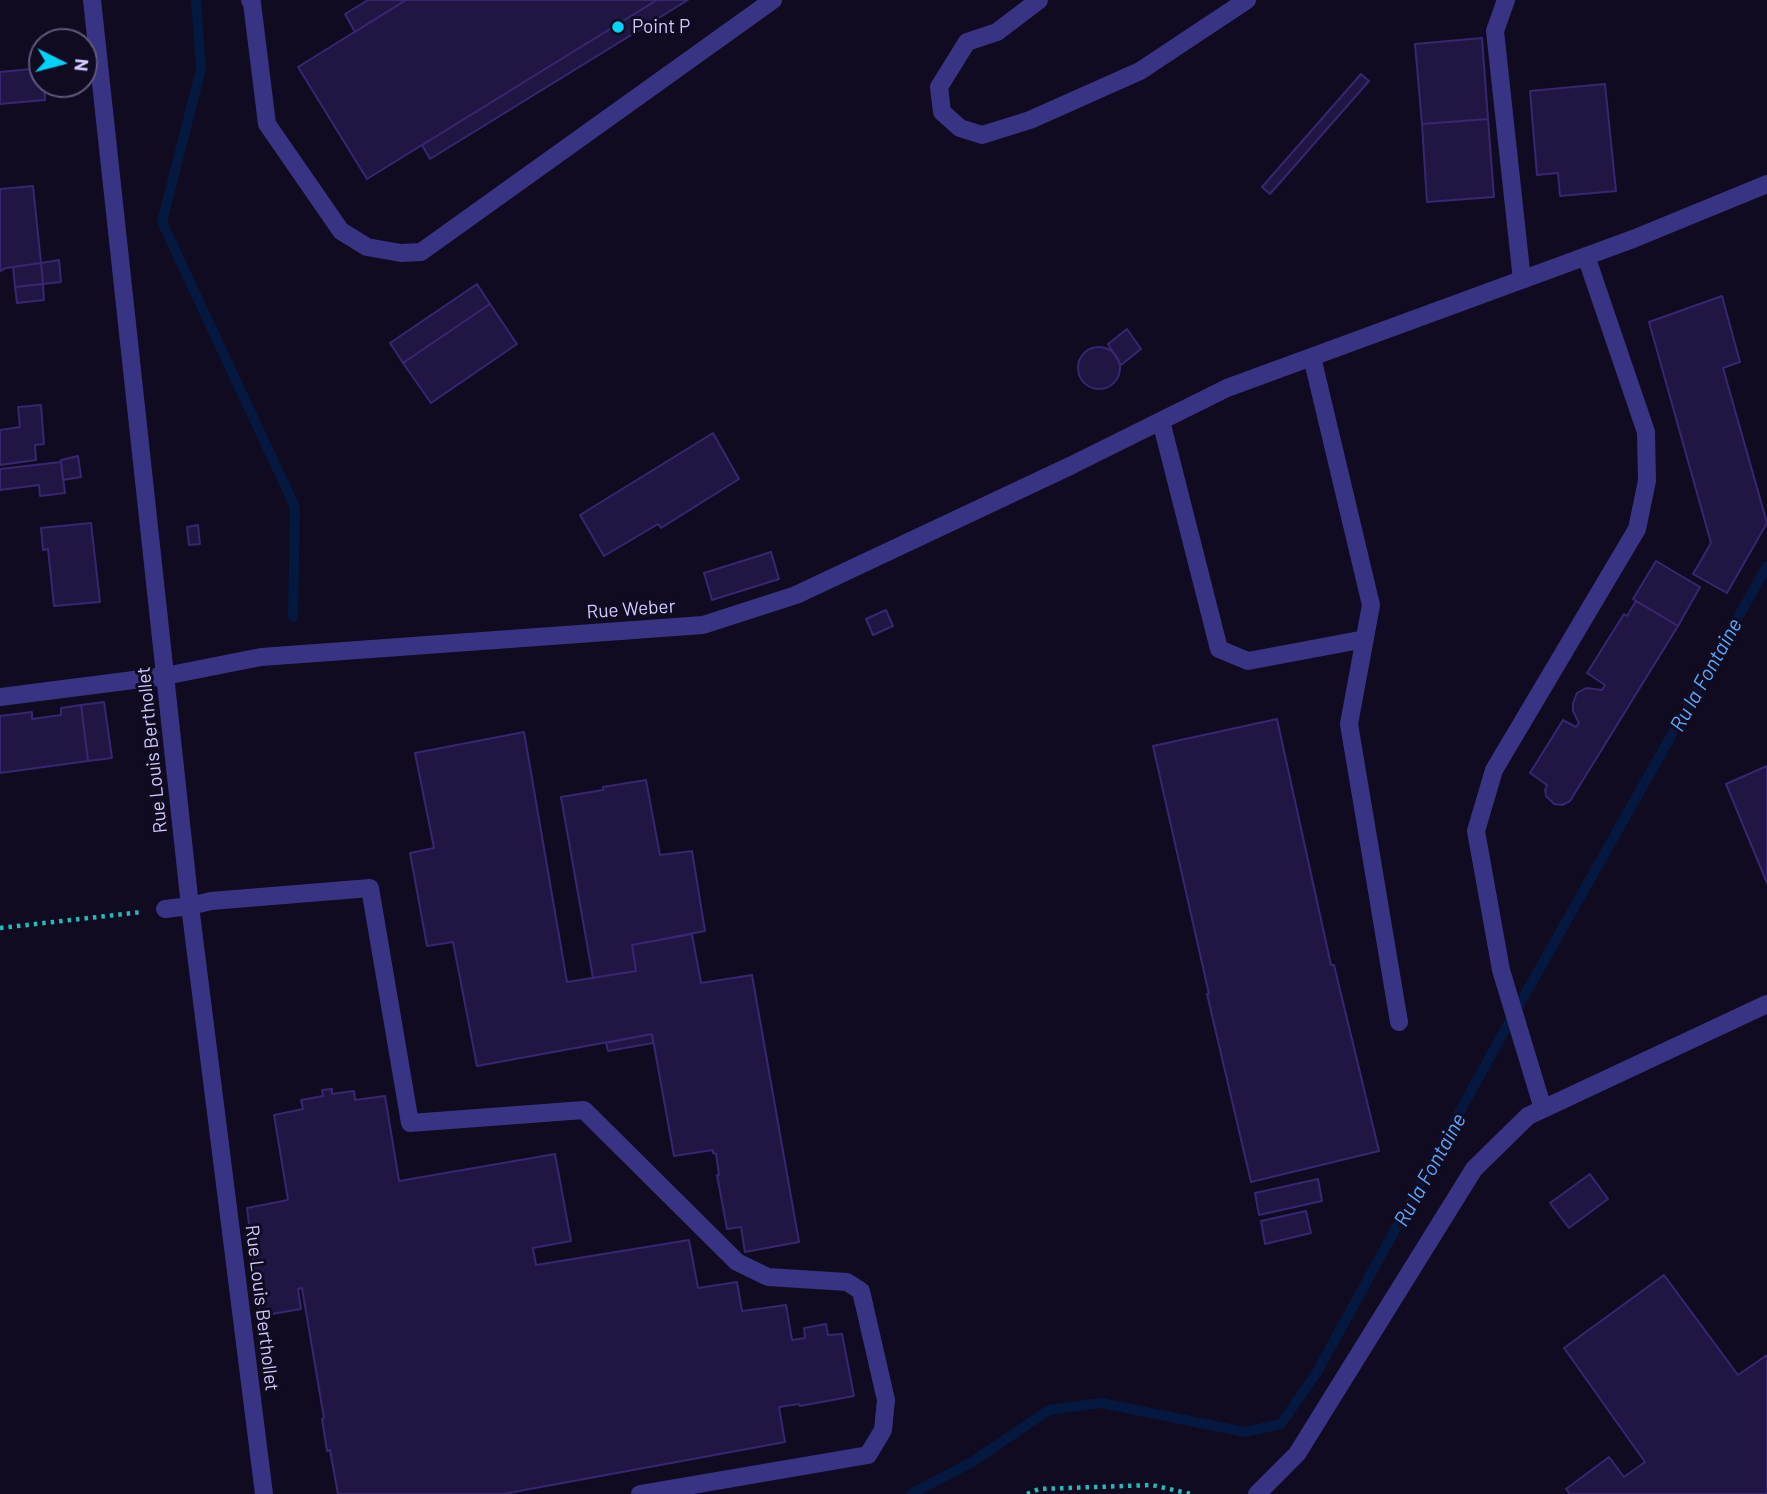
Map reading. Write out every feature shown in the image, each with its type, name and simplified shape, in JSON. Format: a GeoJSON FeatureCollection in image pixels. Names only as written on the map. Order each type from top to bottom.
{"type":"FeatureCollection","features":[{"type":"Feature","properties":{"kind":"street","name":"Rue Louis Berthollet"},"geometry":{"type":"LineString","coordinates":[[92,0],[190,906],[264,1494]]}},
{"type":"Feature","properties":{"kind":"street"},"geometry":{"type":"LineString","coordinates":[[250,0],[267,124],[341,231],[367,247],[401,253],[421,252],[773,0]]}},
{"type":"Feature","properties":{"kind":"street"},"geometry":{"type":"LineString","coordinates":[[1039,0],[997,32],[967,42],[939,87],[942,112],[960,128],[982,135],[1030,120],[1140,71],[1247,0]]}},
{"type":"Feature","properties":{"kind":"street"},"geometry":{"type":"LineString","coordinates":[[1506,0],[1495,31],[1522,280]]}},
{"type":"Feature","properties":{"kind":"street","name":"Rue Weber"},"geometry":{"type":"LineString","coordinates":[[0,697],[165,677],[261,657],[703,625],[796,595],[1070,466],[1227,388],[1633,239],[1767,184]]}},
{"type":"Feature","properties":{"kind":"street"},"geometry":{"type":"LineString","coordinates":[[1543,1109],[1501,970],[1476,831],[1494,770],[1637,529],[1647,481],[1646,432],[1586,256]]}},
{"type":"Feature","properties":{"kind":"street"},"geometry":{"type":"LineString","coordinates":[[1312,357],[1371,605],[1349,724],[1399,1022]]}},
{"type":"Feature","properties":{"kind":"street"},"geometry":{"type":"LineString","coordinates":[[1161,421],[1219,649],[1248,661],[1365,639]]}},
{"type":"Feature","properties":{"kind":"street"},"geometry":{"type":"LineString","coordinates":[[165,909],[211,901],[370,888],[410,1123],[584,1110],[737,1262],[768,1277],[847,1282],[861,1292],[886,1400],[883,1430],[868,1455],[640,1494]]}},
{"type":"Feature","properties":{"kind":"street"},"geometry":{"type":"LineString","coordinates":[[1257,1494],[1297,1454],[1474,1169],[1528,1116],[1767,1004]]}},
{"type":"Feature","properties":{"kind":"path"},"geometry":{"type":"LineString","coordinates":[[0,928],[165,909]]}},
{"type":"Feature","properties":{"kind":"path"},"geometry":{"type":"LineString","coordinates":[[1027,1494],[1038,1489],[1152,1485],[1191,1494]]}},
{"type":"Feature","properties":{"kind":"building"},"geometry":{"type":"Polygon","coordinates":[[[368,0],[406,0],[355,32],[345,14],[368,0]]]}},
{"type":"Feature","properties":{"kind":"building"},"geometry":{"type":"Polygon","coordinates":[[[406,0],[657,0],[367,179],[298,67],[406,0]]]}},
{"type":"Feature","properties":{"kind":"building"},"geometry":{"type":"Polygon","coordinates":[[[657,0],[688,0],[430,159],[422,145],[657,0]]]}},
{"type":"Feature","properties":{"kind":"building"},"geometry":{"type":"Polygon","coordinates":[[[1482,38],[1488,119],[1422,124],[1415,44],[1482,38]]]}},
{"type":"Feature","properties":{"kind":"building"},"geometry":{"type":"Polygon","coordinates":[[[28,69],[28,98],[45,100],[0,104],[0,72],[28,69]]]}},
{"type":"Feature","properties":{"kind":"building"},"geometry":{"type":"Polygon","coordinates":[[[1361,74],[1369,81],[1270,194],[1262,187],[1361,74]]]}},
{"type":"Feature","properties":{"kind":"building"},"geometry":{"type":"Polygon","coordinates":[[[1605,84],[1616,191],[1560,196],[1558,173],[1537,175],[1530,91],[1605,84]]]}},
{"type":"Feature","properties":{"kind":"building"},"geometry":{"type":"Polygon","coordinates":[[[1488,119],[1494,197],[1427,202],[1422,124],[1488,119]]]}},
{"type":"Feature","properties":{"kind":"building"},"geometry":{"type":"Polygon","coordinates":[[[33,186],[41,263],[0,271],[0,189],[33,186]]]}},
{"type":"Feature","properties":{"kind":"building"},"geometry":{"type":"Polygon","coordinates":[[[59,260],[61,282],[43,284],[41,263],[59,260]]]}},
{"type":"Feature","properties":{"kind":"building"},"geometry":{"type":"Polygon","coordinates":[[[41,263],[43,284],[15,287],[13,267],[41,263]]]}},
{"type":"Feature","properties":{"kind":"building"},"geometry":{"type":"Polygon","coordinates":[[[43,284],[44,300],[17,303],[15,287],[43,284]]]}},
{"type":"Feature","properties":{"kind":"building"},"geometry":{"type":"Polygon","coordinates":[[[477,284],[490,304],[403,363],[390,343],[477,284]]]}},
{"type":"Feature","properties":{"kind":"building"},"geometry":{"type":"Polygon","coordinates":[[[1722,296],[1740,362],[1723,368],[1767,523],[1727,593],[1693,574],[1711,543],[1649,322],[1722,296]]]}},
{"type":"Feature","properties":{"kind":"building"},"geometry":{"type":"Polygon","coordinates":[[[490,304],[517,344],[431,403],[403,363],[490,304]]]}},
{"type":"Feature","properties":{"kind":"building"},"geometry":{"type":"Polygon","coordinates":[[[1127,329],[1141,349],[1121,365],[1108,344],[1127,329]]]}},
{"type":"Feature","properties":{"kind":"building"},"geometry":{"type":"Polygon","coordinates":[[[1099,347],[1114,353],[1120,368],[1114,383],[1099,389],[1084,383],[1078,368],[1084,353],[1099,347]]]}},
{"type":"Feature","properties":{"kind":"building"},"geometry":{"type":"Polygon","coordinates":[[[41,405],[44,444],[35,445],[36,460],[0,465],[0,430],[20,427],[18,407],[41,405]]]}},
{"type":"Feature","properties":{"kind":"building"},"geometry":{"type":"Polygon","coordinates":[[[713,433],[739,479],[661,528],[658,524],[604,556],[580,515],[713,433]]]}},
{"type":"Feature","properties":{"kind":"building"},"geometry":{"type":"Polygon","coordinates":[[[78,456],[81,477],[63,480],[61,460],[78,456]]]}},
{"type":"Feature","properties":{"kind":"building"},"geometry":{"type":"Polygon","coordinates":[[[61,462],[65,493],[40,496],[39,485],[0,490],[0,469],[61,462]]]}},
{"type":"Feature","properties":{"kind":"building"},"geometry":{"type":"Polygon","coordinates":[[[91,523],[100,602],[54,606],[48,549],[43,550],[41,528],[91,523]]]}},
{"type":"Feature","properties":{"kind":"building"},"geometry":{"type":"Polygon","coordinates":[[[198,525],[200,544],[189,545],[187,527],[198,525]]]}},
{"type":"Feature","properties":{"kind":"building"},"geometry":{"type":"Polygon","coordinates":[[[771,552],[779,579],[712,600],[704,573],[771,552]]]}},
{"type":"Feature","properties":{"kind":"building"},"geometry":{"type":"Polygon","coordinates":[[[1656,561],[1700,587],[1678,626],[1633,599],[1656,561]]]}},
{"type":"Feature","properties":{"kind":"building"},"geometry":{"type":"Polygon","coordinates":[[[1636,601],[1678,626],[1570,801],[1562,805],[1554,804],[1546,796],[1547,785],[1530,773],[1563,720],[1576,727],[1579,723],[1573,711],[1577,693],[1586,688],[1602,690],[1605,685],[1587,673],[1624,614],[1627,616],[1636,601]]]}},
{"type":"Feature","properties":{"kind":"building"},"geometry":{"type":"Polygon","coordinates":[[[886,610],[893,626],[873,635],[866,619],[886,610]]]}},
{"type":"Feature","properties":{"kind":"building"},"geometry":{"type":"Polygon","coordinates":[[[104,702],[112,758],[88,761],[81,705],[104,702]]]}},
{"type":"Feature","properties":{"kind":"building"},"geometry":{"type":"Polygon","coordinates":[[[81,705],[88,761],[0,773],[0,716],[32,712],[32,719],[61,715],[61,708],[81,705]]]}},
{"type":"Feature","properties":{"kind":"building"},"geometry":{"type":"Polygon","coordinates":[[[1277,719],[1331,965],[1334,965],[1379,1151],[1251,1182],[1153,746],[1277,719]]]}},
{"type":"Feature","properties":{"kind":"building"},"geometry":{"type":"Polygon","coordinates":[[[524,732],[567,982],[636,971],[632,945],[692,934],[701,983],[752,975],[799,1242],[745,1252],[741,1227],[727,1229],[716,1154],[713,1150],[674,1156],[652,1034],[477,1066],[453,942],[427,946],[410,853],[434,848],[415,753],[524,732]]]}},
{"type":"Feature","properties":{"kind":"building"},"geometry":{"type":"Polygon","coordinates":[[[1767,766],[1767,883],[1726,784],[1767,766]]]}},
{"type":"Feature","properties":{"kind":"building"},"geometry":{"type":"Polygon","coordinates":[[[646,780],[660,855],[692,851],[705,931],[632,945],[636,971],[593,978],[561,797],[646,780]]]}},
{"type":"Feature","properties":{"kind":"building"},"geometry":{"type":"Polygon","coordinates":[[[652,1034],[653,1043],[608,1051],[606,1043],[652,1034]]]}},
{"type":"Feature","properties":{"kind":"building"},"geometry":{"type":"Polygon","coordinates":[[[332,1089],[332,1094],[354,1091],[355,1100],[385,1096],[399,1181],[555,1154],[571,1241],[533,1248],[536,1265],[689,1240],[698,1288],[737,1282],[742,1311],[786,1305],[792,1340],[805,1338],[804,1328],[826,1324],[828,1335],[842,1334],[854,1396],[779,1407],[785,1442],[503,1494],[338,1494],[330,1450],[327,1451],[302,1288],[298,1289],[301,1309],[260,1316],[247,1208],[288,1200],[274,1115],[303,1109],[301,1100],[323,1096],[322,1090],[332,1089]]]}},
{"type":"Feature","properties":{"kind":"building"},"geometry":{"type":"Polygon","coordinates":[[[1590,1174],[1608,1199],[1569,1228],[1550,1203],[1590,1174]]]}},
{"type":"Feature","properties":{"kind":"building"},"geometry":{"type":"Polygon","coordinates":[[[1318,1179],[1322,1201],[1259,1215],[1255,1193],[1318,1179]]]}},
{"type":"Feature","properties":{"kind":"building"},"geometry":{"type":"Polygon","coordinates":[[[1306,1211],[1311,1233],[1265,1244],[1261,1221],[1306,1211]]]}},
{"type":"Feature","properties":{"kind":"building"},"geometry":{"type":"Polygon","coordinates":[[[1664,1275],[1738,1375],[1767,1355],[1767,1494],[1570,1494],[1566,1489],[1609,1457],[1624,1477],[1645,1462],[1564,1348],[1664,1275]]]}},
{"type":"Feature","properties":{"kind":"waterway"},"geometry":{"type":"LineString","coordinates":[[196,0],[201,69],[162,222],[295,507],[293,617]]}},
{"type":"Feature","properties":{"kind":"waterway","name":"Ru la Fontaine"},"geometry":{"type":"LineString","coordinates":[[911,1494],[972,1462],[1049,1410],[1101,1403],[1245,1432],[1281,1424],[1317,1372],[1497,1044],[1767,566]]}},
{"type":"Feature","properties":{"kind":"place","name":"Point P"},"geometry":{"type":"Point","coordinates":[618,27]}}]}
